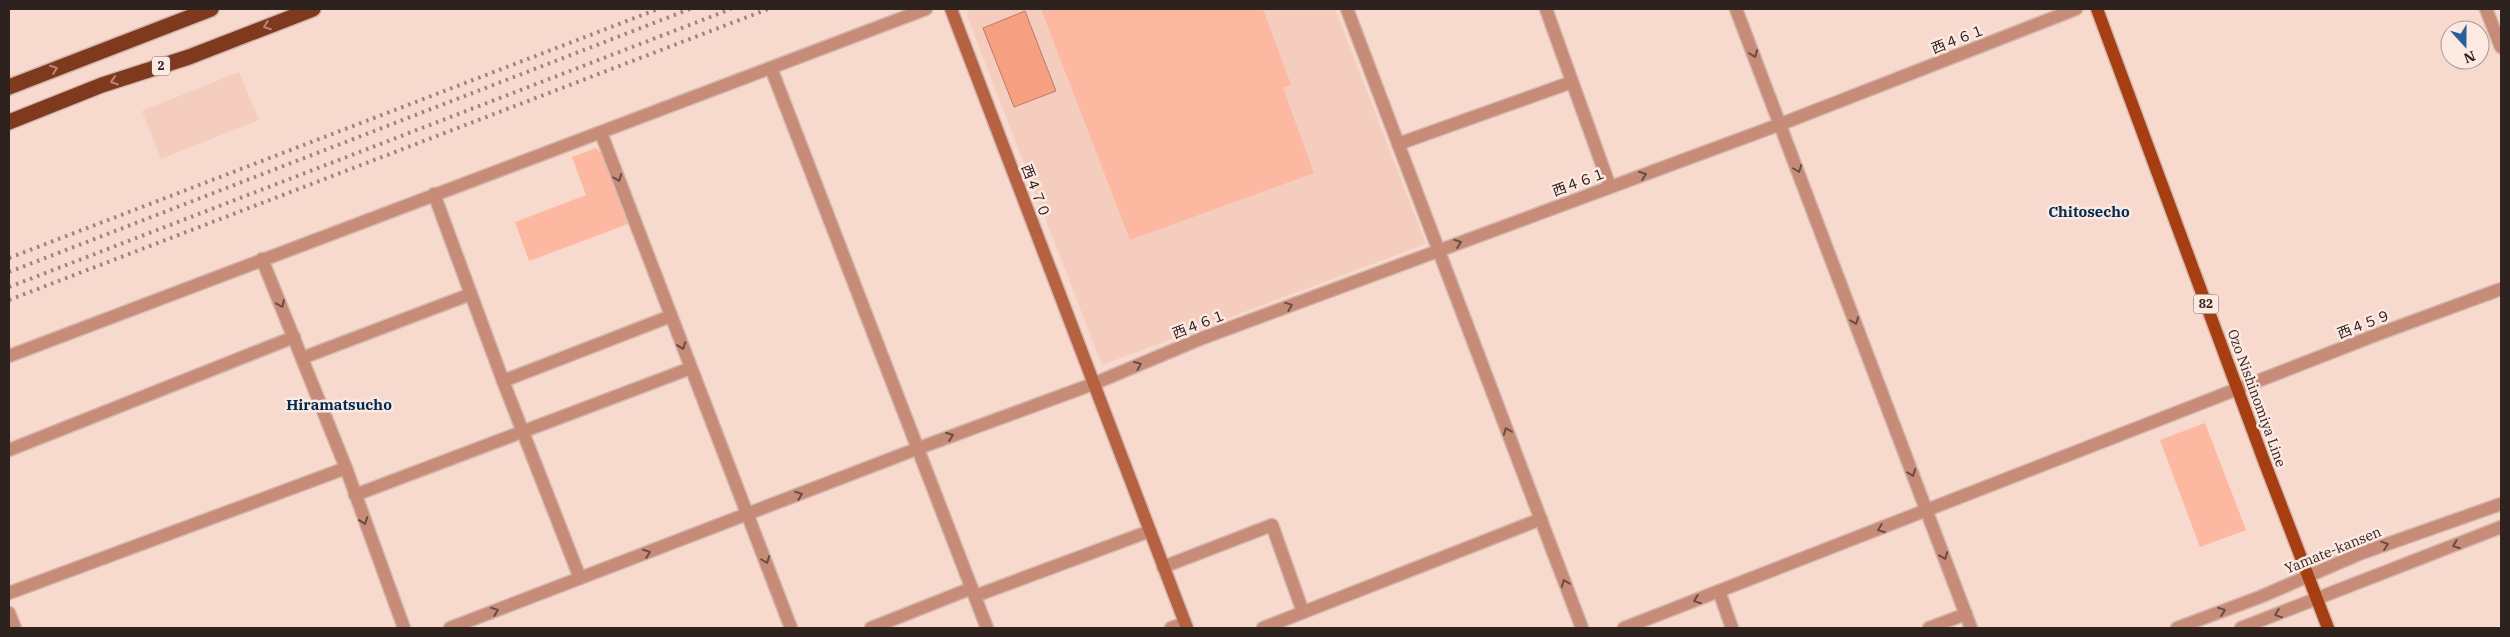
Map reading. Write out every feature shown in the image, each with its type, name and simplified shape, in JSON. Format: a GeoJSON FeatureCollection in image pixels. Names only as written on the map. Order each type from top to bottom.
{"type":"FeatureCollection","features":[{"type":"Feature","properties":{"kind":"highway"},"geometry":{"type":"LineString","coordinates":[[9,87],[211,9]]}},
{"type":"Feature","properties":{"kind":"highway","name":"2"},"geometry":{"type":"LineString","coordinates":[[9,122],[102,85],[189,57],[313,9]]}},
{"type":"Feature","properties":{"kind":"main road","name":"Ozo Nishinomiya Line"},"geometry":{"type":"LineString","coordinates":[[2096,9],[2328,628]]}},
{"type":"Feature","properties":{"kind":"street"},"geometry":{"type":"LineString","coordinates":[[9,356],[926,9]]}},
{"type":"Feature","properties":{"kind":"street","name":"西４７０"},"geometry":{"type":"LineString","coordinates":[[951,9],[1186,626]]}},
{"type":"Feature","properties":{"kind":"street"},"geometry":{"type":"LineString","coordinates":[[1347,9],[1582,628]]}},
{"type":"Feature","properties":{"kind":"street"},"geometry":{"type":"LineString","coordinates":[[1546,9],[1610,187]]}},
{"type":"Feature","properties":{"kind":"street"},"geometry":{"type":"LineString","coordinates":[[1736,9],[1971,628]]}},
{"type":"Feature","properties":{"kind":"street","name":"西４６１"},"geometry":{"type":"LineString","coordinates":[[450,628],[749,515],[919,448],[1093,384],[1200,339],[1781,124],[2076,9]]}},
{"type":"Feature","properties":{"kind":"street"},"geometry":{"type":"LineString","coordinates":[[2486,9],[2501,47]]}},
{"type":"Feature","properties":{"kind":"street"},"geometry":{"type":"LineString","coordinates":[[771,68],[987,628]]}},
{"type":"Feature","properties":{"kind":"street"},"geometry":{"type":"LineString","coordinates":[[1398,144],[1572,82]]}},
{"type":"Feature","properties":{"kind":"street"},"geometry":{"type":"LineString","coordinates":[[600,133],[791,628]]}},
{"type":"Feature","properties":{"kind":"street"},"geometry":{"type":"LineString","coordinates":[[434,194],[503,382],[580,578]]}},
{"type":"Feature","properties":{"kind":"street"},"geometry":{"type":"LineString","coordinates":[[262,259],[346,468],[404,628]]}},
{"type":"Feature","properties":{"kind":"street","name":"西４５９"},"geometry":{"type":"LineString","coordinates":[[1624,628],[2381,333],[2501,289]]}},
{"type":"Feature","properties":{"kind":"street"},"geometry":{"type":"LineString","coordinates":[[302,358],[471,294]]}},
{"type":"Feature","properties":{"kind":"street"},"geometry":{"type":"LineString","coordinates":[[503,382],[671,316]]}},
{"type":"Feature","properties":{"kind":"street"},"geometry":{"type":"LineString","coordinates":[[9,450],[294,337]]}},
{"type":"Feature","properties":{"kind":"street"},"geometry":{"type":"LineString","coordinates":[[355,495],[690,368]]}},
{"type":"Feature","properties":{"kind":"street"},"geometry":{"type":"LineString","coordinates":[[9,593],[346,468]]}},
{"type":"Feature","properties":{"kind":"street","name":"Yamate-kansen"},"geometry":{"type":"LineString","coordinates":[[2177,628],[2359,554],[2501,504]]}},
{"type":"Feature","properties":{"kind":"street"},"geometry":{"type":"LineString","coordinates":[[1263,628],[1541,519]]}},
{"type":"Feature","properties":{"kind":"street"},"geometry":{"type":"LineString","coordinates":[[1163,567],[1272,525],[1303,612]]}},
{"type":"Feature","properties":{"kind":"street"},"geometry":{"type":"LineString","coordinates":[[2241,628],[2501,527]]}},
{"type":"Feature","properties":{"kind":"street"},"geometry":{"type":"LineString","coordinates":[[871,628],[1150,531]]}},
{"type":"Feature","properties":{"kind":"street"},"geometry":{"type":"LineString","coordinates":[[1719,592],[1732,628]]}},
{"type":"Feature","properties":{"kind":"street"},"geometry":{"type":"LineString","coordinates":[[9,613],[15,628]]}},
{"type":"Feature","properties":{"kind":"street"},"geometry":{"type":"LineString","coordinates":[[1929,628],[1966,614]]}},
{"type":"Feature","properties":{"kind":"street"},"geometry":{"type":"LineString","coordinates":[[1171,628],[1186,626]]}},
{"type":"Feature","properties":{"kind":"shaded area"},"geometry":{"type":"Polygon","coordinates":[[[969,9],[1335,9],[1426,244],[1102,365],[967,16],[969,9]]]}},
{"type":"Feature","properties":{"kind":"shaded area"},"geometry":{"type":"Polygon","coordinates":[[[1041,9],[1263,9],[1291,85],[1283,88],[1314,173],[1130,240],[1041,9]]]}},
{"type":"Feature","properties":{"kind":"shaded area"},"geometry":{"type":"Polygon","coordinates":[[[1025,11],[1056,91],[1014,107],[983,28],[1025,11]]]}},
{"type":"Feature","properties":{"kind":"shaded area"},"geometry":{"type":"Polygon","coordinates":[[[239,72],[259,120],[161,159],[142,111],[239,72]]]}},
{"type":"Feature","properties":{"kind":"shaded area"},"geometry":{"type":"Polygon","coordinates":[[[596,148],[602,154],[628,224],[529,261],[515,222],[586,195],[572,157],[596,148]]]}},
{"type":"Feature","properties":{"kind":"shaded area"},"geometry":{"type":"Polygon","coordinates":[[[2205,423],[2246,530],[2200,547],[2160,440],[2205,423]]]}},
{"type":"Feature","properties":{"kind":"railway"},"geometry":{"type":"LineString","coordinates":[[9,258],[658,9]]}},
{"type":"Feature","properties":{"kind":"railway"},"geometry":{"type":"LineString","coordinates":[[9,272],[690,9]]}},
{"type":"Feature","properties":{"kind":"railway"},"geometry":{"type":"LineString","coordinates":[[9,287],[731,9]]}},
{"type":"Feature","properties":{"kind":"railway"},"geometry":{"type":"LineString","coordinates":[[9,300],[768,9]]}},
{"type":"Feature","properties":{"kind":"district","name":"Chitosecho"},"geometry":{"type":"Point","coordinates":[2089,212]}},
{"type":"Feature","properties":{"kind":"district","name":"Hiramatsucho"},"geometry":{"type":"Point","coordinates":[339,405]}}]}
